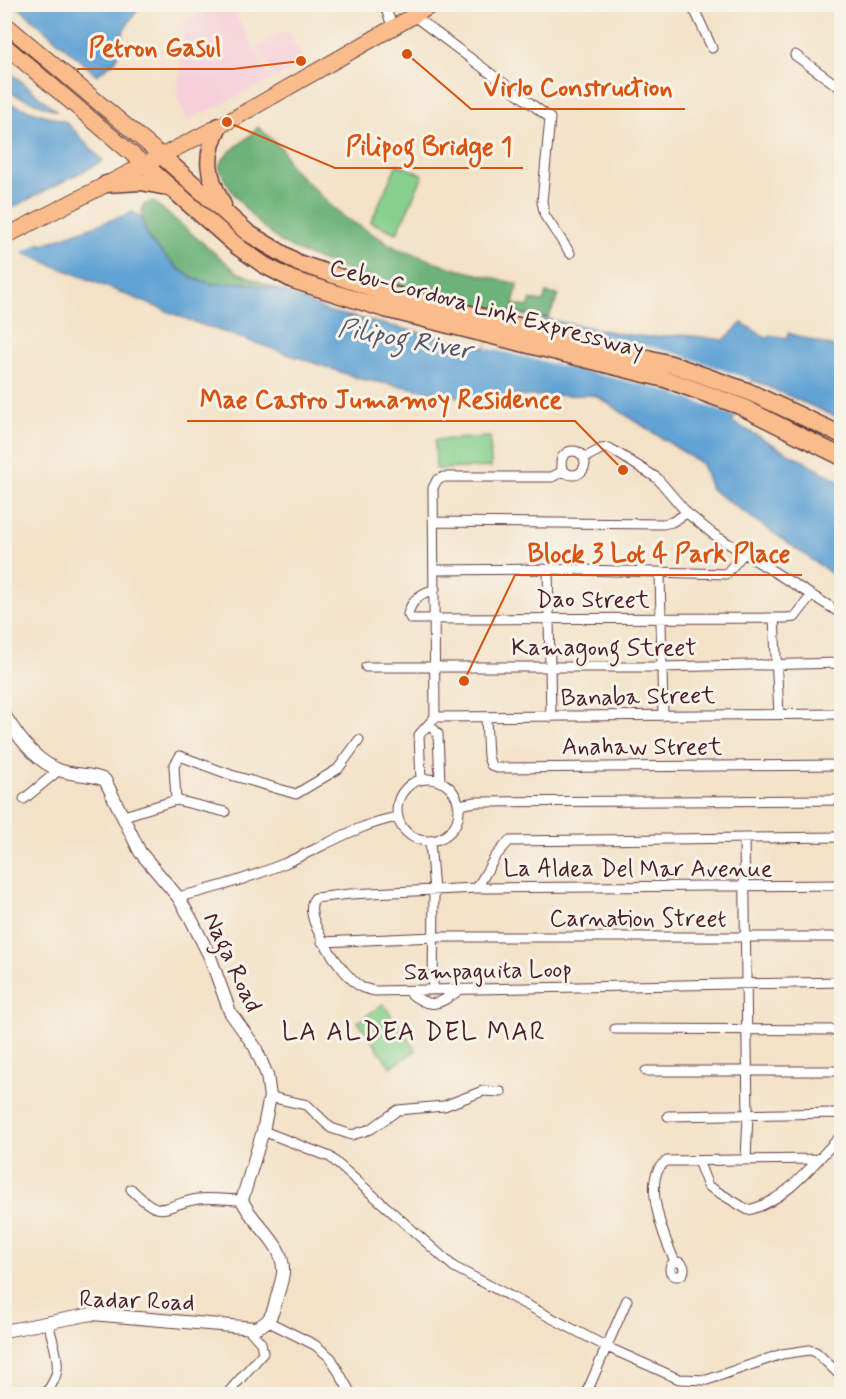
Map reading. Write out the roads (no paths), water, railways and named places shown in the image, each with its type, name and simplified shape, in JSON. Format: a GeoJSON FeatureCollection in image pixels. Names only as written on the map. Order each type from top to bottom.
{"type":"FeatureCollection","features":[{"type":"Feature","properties":{"kind":"highway"},"geometry":{"type":"LineString","coordinates":[[224,123],[209,151],[208,167],[214,188],[229,216]]}},
{"type":"Feature","properties":{"kind":"highway","name":"Cebu-Cordova Link Expressway"},"geometry":{"type":"LineString","coordinates":[[162,156],[229,216],[272,250],[311,268],[492,329],[743,399],[842,435]]}},
{"type":"Feature","properties":{"kind":"highway","name":"Cebu-Cordova Link Expressway"},"geometry":{"type":"LineString","coordinates":[[145,165],[232,243],[282,275],[330,294],[492,329]]}},
{"type":"Feature","properties":{"kind":"highway"},"geometry":{"type":"LineString","coordinates":[[106,184],[141,182],[172,189]]}},
{"type":"Feature","properties":{"kind":"highway","name":"Cebu-Cordova Link Expressway"},"geometry":{"type":"LineString","coordinates":[[743,399],[842,457]]}},
{"type":"Feature","properties":{"kind":"main road"},"geometry":{"type":"LineString","coordinates":[[8,235],[224,123],[434,4]]}},
{"type":"Feature","properties":{"kind":"main road"},"geometry":{"type":"LineString","coordinates":[[4,23],[162,156]]}},
{"type":"Feature","properties":{"kind":"main road"},"geometry":{"type":"LineString","coordinates":[[4,45],[145,165]]}},
{"type":"Feature","properties":{"kind":"street"},"geometry":{"type":"LineString","coordinates":[[384,4],[393,28]]}},
{"type":"Feature","properties":{"kind":"street"},"geometry":{"type":"LineString","coordinates":[[688,4],[696,13],[712,48]]}},
{"type":"Feature","properties":{"kind":"street"},"geometry":{"type":"LineString","coordinates":[[414,16],[550,118],[542,202],[545,216],[570,253]]}},
{"type":"Feature","properties":{"kind":"street"},"geometry":{"type":"LineString","coordinates":[[795,55],[842,89]]}},
{"type":"Feature","properties":{"kind":"street"},"geometry":{"type":"LineString","coordinates":[[584,458],[602,448],[614,451],[657,478],[687,513],[743,554],[842,614]]}},
{"type":"Feature","properties":{"kind":"street"},"geometry":{"type":"LineString","coordinates":[[576,451],[584,458],[585,466],[580,473],[573,475],[563,471],[561,461],[566,452],[576,451]]}},
{"type":"Feature","properties":{"kind":"street"},"geometry":{"type":"LineString","coordinates":[[440,782],[438,734],[432,720],[436,668],[433,488],[437,480],[444,477],[552,477],[563,471]]}},
{"type":"Feature","properties":{"kind":"street"},"geometry":{"type":"LineString","coordinates":[[435,522],[663,524],[672,522],[687,513]]}},
{"type":"Feature","properties":{"kind":"street"},"geometry":{"type":"LineString","coordinates":[[435,570],[548,569],[726,574],[743,554]]}},
{"type":"Feature","properties":{"kind":"street"},"geometry":{"type":"LineString","coordinates":[[548,569],[551,717]]}},
{"type":"Feature","properties":{"kind":"street"},"geometry":{"type":"LineString","coordinates":[[660,573],[663,716]]}},
{"type":"Feature","properties":{"kind":"street","name":"Dao Street"},"geometry":{"type":"LineString","coordinates":[[435,589],[417,596],[408,614],[416,620],[436,617],[549,620],[774,618],[795,616],[811,596]]}},
{"type":"Feature","properties":{"kind":"street"},"geometry":{"type":"LineString","coordinates":[[774,618],[779,714]]}},
{"type":"Feature","properties":{"kind":"street","name":"Kamagong Street"},"geometry":{"type":"LineString","coordinates":[[366,667],[662,668],[842,663]]}},
{"type":"Feature","properties":{"kind":"street","name":"Naga Road"},"geometry":{"type":"LineString","coordinates":[[4,714],[24,744],[59,770],[94,775],[105,780],[140,852],[178,897],[210,957],[230,1012],[259,1057],[267,1075],[270,1097],[263,1131],[242,1200]]}},
{"type":"Feature","properties":{"kind":"street","name":"Banaba Street"},"geometry":{"type":"LineString","coordinates":[[432,720],[842,714]]}},
{"type":"Feature","properties":{"kind":"street","name":"Anahaw Street"},"geometry":{"type":"LineString","coordinates":[[486,718],[488,757],[491,765],[496,768],[842,765]]}},
{"type":"Feature","properties":{"kind":"street"},"geometry":{"type":"LineString","coordinates":[[421,780],[419,735],[432,720]]}},
{"type":"Feature","properties":{"kind":"street"},"geometry":{"type":"LineString","coordinates":[[176,800],[174,766],[180,756],[231,775],[296,794],[338,769],[359,740]]}},
{"type":"Feature","properties":{"kind":"street"},"geometry":{"type":"LineString","coordinates":[[24,799],[59,770]]}},
{"type":"Feature","properties":{"kind":"street"},"geometry":{"type":"LineString","coordinates":[[421,780],[440,782],[453,793],[458,805],[458,818],[450,832],[430,841],[417,839],[409,834],[398,817],[398,808],[405,790],[421,780]]}},
{"type":"Feature","properties":{"kind":"street"},"geometry":{"type":"LineString","coordinates":[[124,816],[176,800],[225,812]]}},
{"type":"Feature","properties":{"kind":"street"},"geometry":{"type":"LineString","coordinates":[[458,805],[476,802],[842,800]]}},
{"type":"Feature","properties":{"kind":"street"},"geometry":{"type":"LineString","coordinates":[[178,897],[228,885],[284,863],[372,822],[398,817]]}},
{"type":"Feature","properties":{"kind":"street"},"geometry":{"type":"LineString","coordinates":[[477,888],[495,857],[509,841],[842,837]]}},
{"type":"Feature","properties":{"kind":"street"},"geometry":{"type":"LineString","coordinates":[[744,838],[748,1115],[746,1159]]}},
{"type":"Feature","properties":{"kind":"street"},"geometry":{"type":"LineString","coordinates":[[430,841],[434,891],[433,990]]}},
{"type":"Feature","properties":{"kind":"street","name":"La Aldea Del Mar Avenue"},"geometry":{"type":"LineString","coordinates":[[434,891],[477,888],[842,885]]}},
{"type":"Feature","properties":{"kind":"street","name":"Sampaguita Loop"},"geometry":{"type":"LineString","coordinates":[[434,891],[350,894],[315,898],[312,907],[322,942],[334,960],[361,987],[375,991],[842,982]]}},
{"type":"Feature","properties":{"kind":"street","name":"Carnation Street"},"geometry":{"type":"LineString","coordinates":[[322,942],[434,937],[842,937]]}},
{"type":"Feature","properties":{"kind":"street"},"geometry":{"type":"LineString","coordinates":[[409,992],[423,1003],[432,1004],[458,991]]}},
{"type":"Feature","properties":{"kind":"street"},"geometry":{"type":"LineString","coordinates":[[615,1029],[842,1030]]}},
{"type":"Feature","properties":{"kind":"street"},"geometry":{"type":"LineString","coordinates":[[646,1071],[842,1071]]}},
{"type":"Feature","properties":{"kind":"street"},"geometry":{"type":"LineString","coordinates":[[270,1097],[307,1106],[331,1128],[352,1135],[371,1129],[398,1110],[444,1106],[483,1091],[501,1092]]}},
{"type":"Feature","properties":{"kind":"street"},"geometry":{"type":"LineString","coordinates":[[668,1116],[837,1113],[842,1116]]}},
{"type":"Feature","properties":{"kind":"street"},"geometry":{"type":"LineString","coordinates":[[263,1131],[330,1157],[454,1267],[607,1347],[679,1380],[707,1380],[782,1354],[809,1350],[816,1352],[842,1377]]}},
{"type":"Feature","properties":{"kind":"street"},"geometry":{"type":"LineString","coordinates":[[698,1161],[708,1186],[748,1210],[761,1207],[784,1190],[842,1135]]}},
{"type":"Feature","properties":{"kind":"street"},"geometry":{"type":"LineString","coordinates":[[675,1262],[665,1240],[657,1212],[656,1173],[660,1165],[668,1161],[818,1159]]}},
{"type":"Feature","properties":{"kind":"street"},"geometry":{"type":"LineString","coordinates":[[131,1189],[145,1204],[163,1210],[198,1199],[242,1200],[246,1210],[280,1253],[283,1273],[273,1312],[267,1321],[315,1345],[331,1358],[351,1395]]}},
{"type":"Feature","properties":{"kind":"street"},"geometry":{"type":"LineString","coordinates":[[586,1395],[627,1300]]}},
{"type":"Feature","properties":{"kind":"street","name":"Radar Road"},"geometry":{"type":"LineString","coordinates":[[4,1331],[92,1314],[247,1327],[261,1326],[267,1321]]}},
{"type":"Feature","properties":{"kind":"street"},"geometry":{"type":"LineString","coordinates":[[45,1395],[56,1380],[58,1365],[48,1321]]}},
{"type":"Feature","properties":{"kind":"street"},"geometry":{"type":"LineString","coordinates":[[227,1395],[263,1353],[261,1343],[247,1327]]}},
{"type":"Feature","properties":{"kind":"street"},"geometry":{"type":"LineString","coordinates":[[838,1395],[842,1390]]}},
{"type":"Feature","properties":{"kind":"water"},"geometry":{"type":"Polygon","coordinates":[[[16,5],[131,5],[138,9],[124,30],[116,60],[97,75],[16,5]]]}},
{"type":"Feature","properties":{"kind":"water"},"geometry":{"type":"Polygon","coordinates":[[[5,68],[57,111],[5,91],[5,68]]]}},
{"type":"Feature","properties":{"kind":"water","name":"Pilipog River"},"geometry":{"type":"Polygon","coordinates":[[[4,102],[66,122],[103,161],[17,205],[41,245],[133,212],[141,217],[149,240],[180,270],[194,279],[212,284],[244,283],[282,291],[327,311],[486,348],[498,310],[647,337],[684,335],[724,340],[742,323],[768,339],[770,335],[787,338],[788,333],[841,349],[841,419],[753,380],[732,422],[841,482],[841,580],[711,489],[702,464],[595,395],[462,397],[361,379],[194,322],[23,253],[5,220],[4,102]]]}},
{"type":"Feature","properties":{"kind":"place","name":"Virlo Construction"},"geometry":{"type":"Point","coordinates":[407,54]}},
{"type":"Feature","properties":{"kind":"place","name":"Petron Gasul"},"geometry":{"type":"Point","coordinates":[301,61]}},
{"type":"Feature","properties":{"kind":"place","name":"Pilipog Bridge 1"},"geometry":{"type":"Point","coordinates":[227,122]}},
{"type":"Feature","properties":{"kind":"place","name":"Mae Castro Jumamoy Residence"},"geometry":{"type":"Point","coordinates":[623,470]}},
{"type":"Feature","properties":{"kind":"place","name":"Block 3 Lot 4 Park Place"},"geometry":{"type":"Point","coordinates":[464,681]}},
{"type":"Feature","properties":{"kind":"district","name":"LA ALDEA DEL MAR"},"geometry":{"type":"Point","coordinates":[414,1031]}}]}
